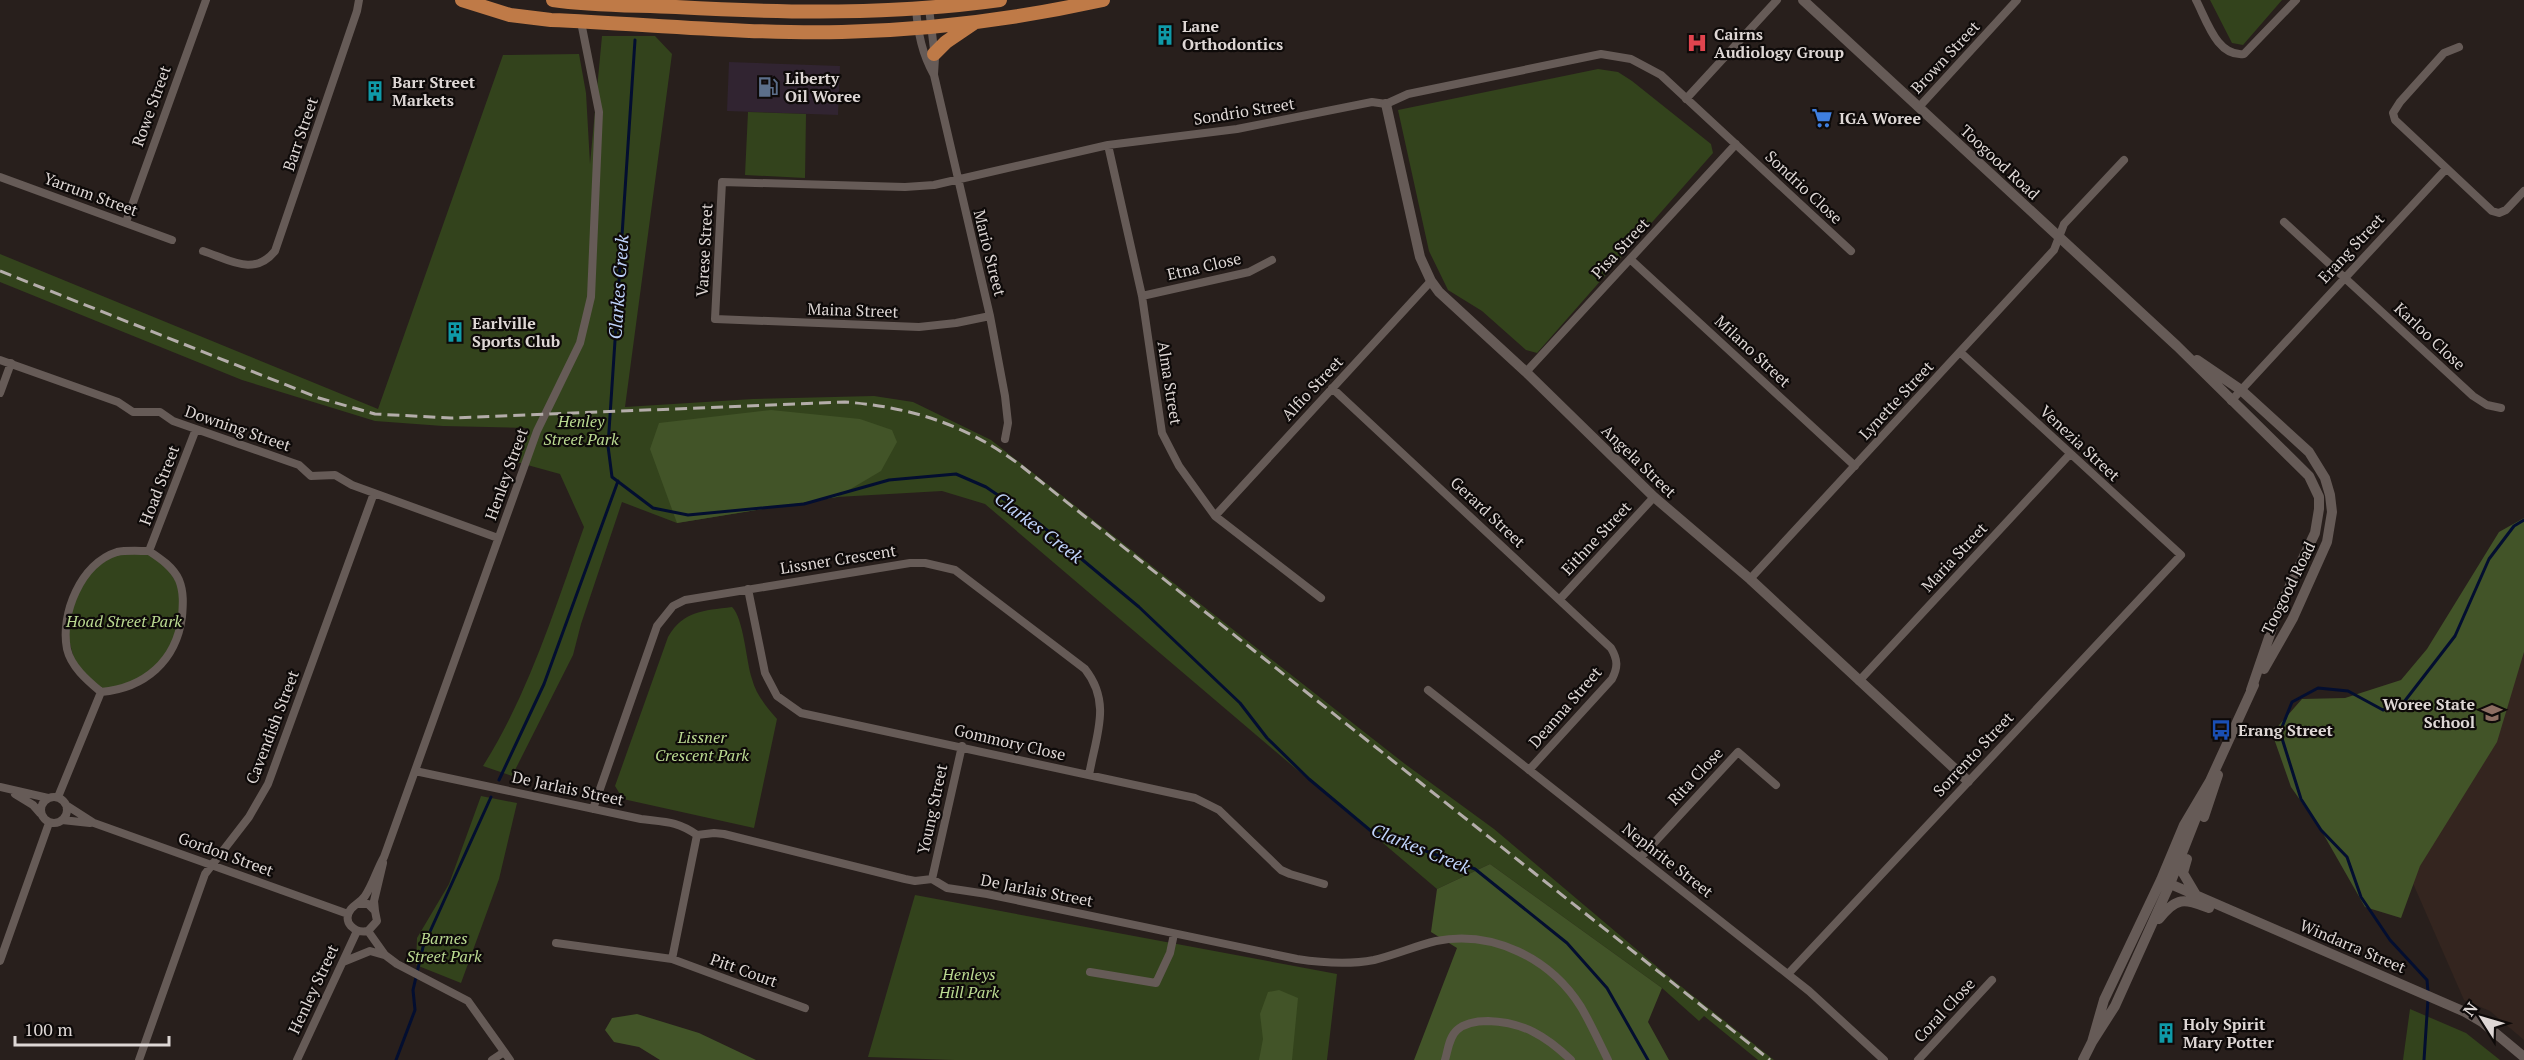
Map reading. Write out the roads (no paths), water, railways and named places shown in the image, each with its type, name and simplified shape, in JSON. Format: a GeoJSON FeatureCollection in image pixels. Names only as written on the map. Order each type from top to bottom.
{"type":"FeatureCollection","features":[{"type":"Feature","properties":{"kind":"main road"},"geometry":{"type":"LineString","coordinates":[[462,0],[510,15],[581,22],[818,32],[924,28],[1049,11],[1103,0]]}},
{"type":"Feature","properties":{"kind":"main road"},"geometry":{"type":"LineString","coordinates":[[553,0],[790,12],[922,9],[1000,0]]}},
{"type":"Feature","properties":{"kind":"main road"},"geometry":{"type":"LineString","coordinates":[[934,54],[946,42],[976,22]]}},
{"type":"Feature","properties":{"kind":"street","name":"Rowe Street"},"geometry":{"type":"LineString","coordinates":[[126,222],[206,0]]}},
{"type":"Feature","properties":{"kind":"street","name":"Barr Street"},"geometry":{"type":"LineString","coordinates":[[203,251],[248,266],[264,263],[275,251],[359,0]]}},
{"type":"Feature","properties":{"kind":"street","name":"Barr Street"},"geometry":{"type":"LineString","coordinates":[[357,11],[365,0]]}},
{"type":"Feature","properties":{"kind":"street"},"geometry":{"type":"LineString","coordinates":[[1686,99],[1777,0]]}},
{"type":"Feature","properties":{"kind":"street","name":"Toogood Road"},"geometry":{"type":"LineString","coordinates":[[1803,0],[2177,346],[2309,476],[2319,497],[2315,533],[2278,611],[2251,690]]}},
{"type":"Feature","properties":{"kind":"street","name":"Brown Street"},"geometry":{"type":"LineString","coordinates":[[1919,108],[2017,0]]}},
{"type":"Feature","properties":{"kind":"street"},"geometry":{"type":"LineString","coordinates":[[2196,0],[2219,42],[2226,52],[2233,55],[2244,54],[2296,0]]}},
{"type":"Feature","properties":{"kind":"street","name":"Mario Street"},"geometry":{"type":"LineString","coordinates":[[922,9],[926,61],[934,75]]}},
{"type":"Feature","properties":{"kind":"street","name":"Henley Street"},"geometry":{"type":"LineString","coordinates":[[357,904],[367,893],[384,856],[544,414],[580,343],[591,297],[599,112],[581,22]]}},
{"type":"Feature","properties":{"kind":"street","name":"Mario Street"},"geometry":{"type":"LineString","coordinates":[[924,28],[934,54],[934,75],[990,316],[1005,396],[1008,423],[1005,439]]}},
{"type":"Feature","properties":{"kind":"street"},"geometry":{"type":"LineString","coordinates":[[2459,47],[2444,53],[2400,102],[2393,113],[2398,126],[2485,206],[2499,213],[2506,210],[2524,191]]}},
{"type":"Feature","properties":{"kind":"street","name":"Sondrio Street"},"geometry":{"type":"LineString","coordinates":[[722,182],[904,187],[957,181],[1108,146],[1237,129],[1372,102],[1386,104],[1408,94],[1601,54],[1641,63],[1661,75],[1736,144]]}},
{"type":"Feature","properties":{"kind":"street","name":"Angela Street"},"geometry":{"type":"LineString","coordinates":[[1386,104],[1420,257],[1439,292],[1526,372],[1654,497],[1750,579],[1968,781]]}},
{"type":"Feature","properties":{"kind":"street","name":"Sondrio Close"},"geometry":{"type":"LineString","coordinates":[[1736,144],[1851,251]]}},
{"type":"Feature","properties":{"kind":"street","name":"Pisa Street"},"geometry":{"type":"LineString","coordinates":[[1526,372],[1736,144]]}},
{"type":"Feature","properties":{"kind":"street","name":"Alma Street"},"geometry":{"type":"LineString","coordinates":[[1108,146],[1142,296],[1162,433],[1179,466],[1215,516],[1321,598]]}},
{"type":"Feature","properties":{"kind":"street","name":"Lynette Street"},"geometry":{"type":"LineString","coordinates":[[1750,579],[2054,250],[2064,224],[2124,160]]}},
{"type":"Feature","properties":{"kind":"street","name":"Erang Street"},"geometry":{"type":"LineString","coordinates":[[2231,401],[2445,170]]}},
{"type":"Feature","properties":{"kind":"street","name":"Yarrum Street"},"geometry":{"type":"LineString","coordinates":[[0,177],[172,240]]}},
{"type":"Feature","properties":{"kind":"street","name":"Varese Street"},"geometry":{"type":"LineString","coordinates":[[715,319],[722,182]]}},
{"type":"Feature","properties":{"kind":"street","name":"Karloo Close"},"geometry":{"type":"LineString","coordinates":[[2284,222],[2473,396],[2487,405],[2501,408]]}},
{"type":"Feature","properties":{"kind":"street","name":"Milano Street"},"geometry":{"type":"LineString","coordinates":[[1630,259],[1855,466]]}},
{"type":"Feature","properties":{"kind":"street","name":"Etna Close"},"geometry":{"type":"LineString","coordinates":[[1142,296],[1249,272],[1272,260]]}},
{"type":"Feature","properties":{"kind":"street","name":"Alfio Street"},"geometry":{"type":"LineString","coordinates":[[1215,516],[1431,281]]}},
{"type":"Feature","properties":{"kind":"street","name":"Maina Street"},"geometry":{"type":"LineString","coordinates":[[715,319],[919,327],[990,316]]}},
{"type":"Feature","properties":{"kind":"street","name":"Toogood Road"},"geometry":{"type":"LineString","coordinates":[[2083,1060],[2115,1006],[2148,933],[2184,825],[2210,781],[2251,690],[2293,618],[2327,542],[2332,512],[2330,495],[2318,464],[2309,452],[2241,390],[2177,346]]}},
{"type":"Feature","properties":{"kind":"street","name":"Venezia Street"},"geometry":{"type":"LineString","coordinates":[[1960,352],[2181,555]]}},
{"type":"Feature","properties":{"kind":"street","name":"Downing Street"},"geometry":{"type":"LineString","coordinates":[[0,360],[118,402],[133,412],[160,412],[173,421],[299,465],[311,476],[335,475],[351,485],[498,538]]}},
{"type":"Feature","properties":{"kind":"street"},"geometry":{"type":"LineString","coordinates":[[0,393],[11,363]]}},
{"type":"Feature","properties":{"kind":"street","name":"Gerard Street"},"geometry":{"type":"LineString","coordinates":[[1332,388],[1560,598],[1611,648],[1617,662]]}},
{"type":"Feature","properties":{"kind":"street","name":"Hoad Street"},"geometry":{"type":"LineString","coordinates":[[150,551],[196,429]]}},
{"type":"Feature","properties":{"kind":"street","name":"Maria Street"},"geometry":{"type":"LineString","coordinates":[[1859,681],[2070,454]]}},
{"type":"Feature","properties":{"kind":"street","name":"Cavendish Street"},"geometry":{"type":"LineString","coordinates":[[139,1060],[205,874],[249,818],[268,784],[374,493]]}},
{"type":"Feature","properties":{"kind":"street","name":"Eithne Street"},"geometry":{"type":"LineString","coordinates":[[1560,598],[1654,497]]}},
{"type":"Feature","properties":{"kind":"street","name":"Hoad Street"},"geometry":{"type":"LineString","coordinates":[[150,551],[170,566],[183,592],[179,633],[171,653],[146,678],[117,691],[101,692],[85,678],[67,650],[66,629],[69,609],[77,589],[98,561],[118,552],[150,551]]}},
{"type":"Feature","properties":{"kind":"street","name":"Sorrento Street"},"geometry":{"type":"LineString","coordinates":[[1788,974],[2181,555]]}},
{"type":"Feature","properties":{"kind":"street","name":"Lissner Crescent"},"geometry":{"type":"LineString","coordinates":[[593,809],[657,626],[673,606],[686,600],[910,563],[932,564],[955,570],[1085,669],[1093,680],[1102,706],[1089,775]]}},
{"type":"Feature","properties":{"kind":"street","name":"Gommory Close"},"geometry":{"type":"LineString","coordinates":[[748,589],[765,673],[777,696],[801,713],[1195,798],[1219,810],[1281,870],[1323,884]]}},
{"type":"Feature","properties":{"kind":"street","name":"Deanna Street"},"geometry":{"type":"LineString","coordinates":[[1530,770],[1612,679],[1617,662]]}},
{"type":"Feature","properties":{"kind":"street","name":"Nephrite Street"},"geometry":{"type":"LineString","coordinates":[[1428,690],[1809,991],[1884,1060]]}},
{"type":"Feature","properties":{"kind":"street"},"geometry":{"type":"LineString","coordinates":[[40,813],[41,806],[53,797],[101,692]]}},
{"type":"Feature","properties":{"kind":"street"},"geometry":{"type":"LineString","coordinates":[[2196,895],[2183,870],[2208,806],[2228,740]]}},
{"type":"Feature","properties":{"kind":"street","name":"Young Street"},"geometry":{"type":"LineString","coordinates":[[932,879],[962,746]]}},
{"type":"Feature","properties":{"kind":"street","name":"Rita Close"},"geometry":{"type":"LineString","coordinates":[[1641,858],[1738,752],[1776,785]]}},
{"type":"Feature","properties":{"kind":"street","name":"De Jarlais Street"},"geometry":{"type":"LineString","coordinates":[[415,771],[593,809],[686,826],[697,836],[714,833],[905,879],[915,881],[932,879],[947,888],[987,894],[1264,953],[1322,963],[1376,960],[1450,939],[1467,939],[1503,945],[1531,957],[1561,981],[1581,1007],[1608,1060]]}},
{"type":"Feature","properties":{"kind":"street"},"geometry":{"type":"LineString","coordinates":[[1,788],[53,797],[66,805],[67,813],[62,820],[49,823]]}},
{"type":"Feature","properties":{"kind":"street"},"geometry":{"type":"LineString","coordinates":[[1,788],[24,799],[49,823]]}},
{"type":"Feature","properties":{"kind":"street","name":"Gordon Street"},"geometry":{"type":"LineString","coordinates":[[66,805],[94,823],[348,914]]}},
{"type":"Feature","properties":{"kind":"street","name":"Gordon Street"},"geometry":{"type":"LineString","coordinates":[[62,820],[94,823]]}},
{"type":"Feature","properties":{"kind":"street"},"geometry":{"type":"LineString","coordinates":[[0,961],[49,823]]}},
{"type":"Feature","properties":{"kind":"street"},"geometry":{"type":"LineString","coordinates":[[672,959],[697,836]]}},
{"type":"Feature","properties":{"kind":"street","name":"Henley Street"},"geometry":{"type":"LineString","coordinates":[[375,911],[374,901],[384,856]]}},
{"type":"Feature","properties":{"kind":"street","name":"Toogood Road"},"geometry":{"type":"LineString","coordinates":[[2092,1042],[2104,1000],[2165,882]]}},
{"type":"Feature","properties":{"kind":"street","name":"Windarra Street"},"geometry":{"type":"LineString","coordinates":[[2165,882],[2465,1012],[2482,1022],[2524,1057]]}},
{"type":"Feature","properties":{"kind":"street"},"geometry":{"type":"LineString","coordinates":[[2148,933],[2168,907],[2178,901],[2187,900],[2300,940]]}},
{"type":"Feature","properties":{"kind":"street"},"geometry":{"type":"LineString","coordinates":[[357,904],[370,905],[375,911],[377,921],[368,931],[357,931],[349,923],[348,914],[357,904]]}},
{"type":"Feature","properties":{"kind":"street","name":"Henley Street"},"geometry":{"type":"LineString","coordinates":[[297,1060],[357,931]]}},
{"type":"Feature","properties":{"kind":"street"},"geometry":{"type":"LineString","coordinates":[[368,931],[385,955],[405,970],[468,1001],[510,1060]]}},
{"type":"Feature","properties":{"kind":"street"},"geometry":{"type":"LineString","coordinates":[[1090,972],[1156,983],[1170,953],[1174,934]]}},
{"type":"Feature","properties":{"kind":"street","name":"Pitt Court"},"geometry":{"type":"LineString","coordinates":[[556,944],[672,959],[805,1008]]}},
{"type":"Feature","properties":{"kind":"street"},"geometry":{"type":"LineString","coordinates":[[343,962],[370,951],[385,955]]}},
{"type":"Feature","properties":{"kind":"street","name":"Coral Close"},"geometry":{"type":"LineString","coordinates":[[1918,1060],[1992,980]]}},
{"type":"Feature","properties":{"kind":"street"},"geometry":{"type":"LineString","coordinates":[[1445,1060],[1450,1041],[1458,1029],[1484,1021],[1517,1024],[1551,1042],[1570,1060]]}},
{"type":"Feature","properties":{"kind":"street"},"geometry":{"type":"LineString","coordinates":[[492,1060],[504,1052]]}},
{"type":"Feature","properties":{"kind":"waterway","name":"Clarkes Creek"},"geometry":{"type":"LineString","coordinates":[[635,40],[608,446],[612,477],[653,508],[688,515],[804,504],[889,480],[956,474],[986,487],[1036,521],[1139,607],[1240,703],[1267,738],[1309,779],[1371,831],[1475,869],[1567,943],[1607,988],[1648,1060]]}},
{"type":"Feature","properties":{"kind":"waterway"},"geometry":{"type":"LineString","coordinates":[[499,780],[544,684],[618,481]]}},
{"type":"Feature","properties":{"kind":"waterway"},"geometry":{"type":"LineString","coordinates":[[2428,992],[2427,980],[2390,940],[2361,897],[2347,857],[2321,830],[2301,799],[2280,732],[2292,702],[2318,688],[2348,691],[2383,710],[2404,702],[2455,636],[2489,559],[2514,526],[2524,520]]}},
{"type":"Feature","properties":{"kind":"waterway"},"geometry":{"type":"LineString","coordinates":[[396,1060],[415,1010],[413,990],[423,947],[491,797]]}},
{"type":"Feature","properties":{"kind":"waterway"},"geometry":{"type":"LineString","coordinates":[[2424,1060],[2428,999]]}},
{"type":"Feature","properties":{"kind":"railway"},"geometry":{"type":"LineString","coordinates":[[0,271],[319,398],[375,414],[451,418],[845,402],[893,408],[937,420],[959,429],[980,439],[1020,465],[1770,1060]]}},
{"type":"Feature","properties":{"kind":"place","name":"Lane Orthodontics"},"geometry":{"type":"Point","coordinates":[1165,35]}},
{"type":"Feature","properties":{"kind":"place","name":"Cairns Audiology Group"},"geometry":{"type":"Point","coordinates":[1697,43]}},
{"type":"Feature","properties":{"kind":"place","name":"Liberty Oil Woree"},"geometry":{"type":"Point","coordinates":[768,87]}},
{"type":"Feature","properties":{"kind":"place","name":"Barr Street Markets"},"geometry":{"type":"Point","coordinates":[375,91]}},
{"type":"Feature","properties":{"kind":"place","name":"IGA Woree"},"geometry":{"type":"Point","coordinates":[1822,118]}},
{"type":"Feature","properties":{"kind":"place","name":"Earlville Sports Club"},"geometry":{"type":"Point","coordinates":[455,332]}},
{"type":"Feature","properties":{"kind":"place","name":"Woree State School"},"geometry":{"type":"Point","coordinates":[2492,713]}},
{"type":"Feature","properties":{"kind":"place","name":"Erang Street"},"geometry":{"type":"Point","coordinates":[2221,730]}},
{"type":"Feature","properties":{"kind":"place","name":"Holy Spirit Mary Potter"},"geometry":{"type":"Point","coordinates":[2166,1033]}},
{"type":"Feature","properties":{"kind":"park label","name":"Henley Street Park"},"geometry":{"type":"Point","coordinates":[581,430]}},
{"type":"Feature","properties":{"kind":"park label","name":"Hoad Street Park"},"geometry":{"type":"Point","coordinates":[124,621]}},
{"type":"Feature","properties":{"kind":"park label","name":"Lissner Crescent Park"},"geometry":{"type":"Point","coordinates":[702,746]}},
{"type":"Feature","properties":{"kind":"park label","name":"Barnes Street Park"},"geometry":{"type":"Point","coordinates":[444,947]}},
{"type":"Feature","properties":{"kind":"park label","name":"Henleys Hill Park"},"geometry":{"type":"Point","coordinates":[969,983]}}]}
